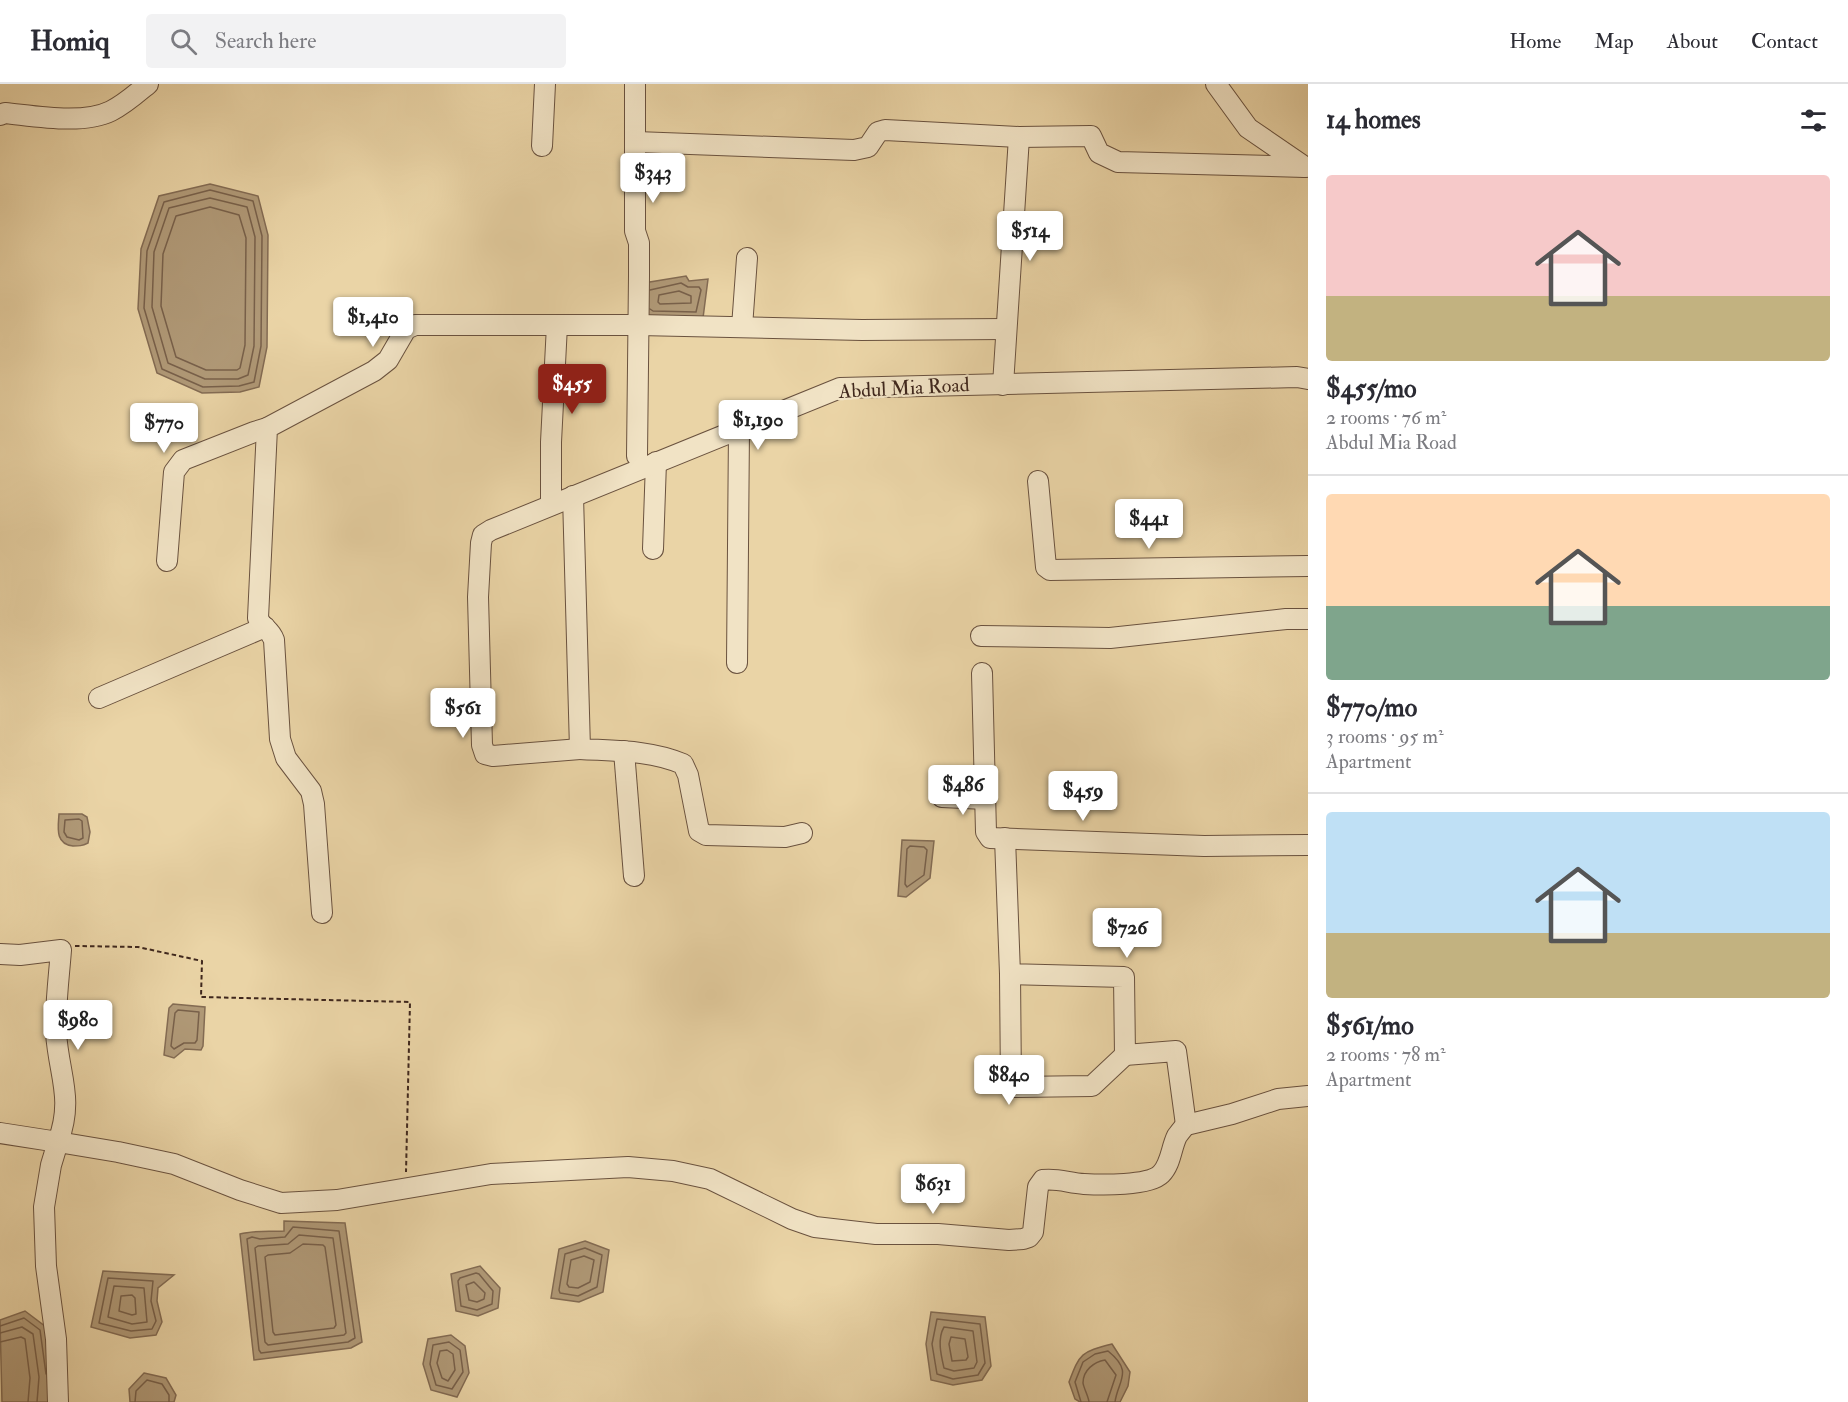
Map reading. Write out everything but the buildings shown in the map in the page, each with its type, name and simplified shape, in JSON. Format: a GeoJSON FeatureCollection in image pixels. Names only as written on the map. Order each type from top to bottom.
{"type":"FeatureCollection","features":[{"type":"Feature","properties":{"kind":"street"},"geometry":{"type":"LineString","coordinates":[[0,115],[5,113],[80,118],[108,113],[128,101],[148,84]]}},
{"type":"Feature","properties":{"kind":"street"},"geometry":{"type":"LineString","coordinates":[[543,146],[545,84]]}},
{"type":"Feature","properties":{"kind":"street"},"geometry":{"type":"LineString","coordinates":[[635,84],[635,231],[639,243],[637,456]]}},
{"type":"Feature","properties":{"kind":"street"},"geometry":{"type":"LineString","coordinates":[[1216,84],[1248,128],[1307,167]]}},
{"type":"Feature","properties":{"kind":"street"},"geometry":{"type":"LineString","coordinates":[[636,142],[854,150],[867,147],[878,132],[885,130],[1019,137],[1091,136],[1099,153],[1119,162],[1307,167]]}},
{"type":"Feature","properties":{"kind":"street"},"geometry":{"type":"LineString","coordinates":[[1003,385],[1019,137]]}},
{"type":"Feature","properties":{"kind":"street"},"geometry":{"type":"LineString","coordinates":[[742,327],[747,258]]}},
{"type":"Feature","properties":{"kind":"street"},"geometry":{"type":"LineString","coordinates":[[167,561],[174,471],[183,460],[267,428],[374,371],[388,360],[406,329],[415,325],[557,324],[862,330],[1005,329]]}},
{"type":"Feature","properties":{"kind":"street"},"geometry":{"type":"LineString","coordinates":[[551,505],[551,442],[557,324]]}},
{"type":"Feature","properties":{"kind":"street","name":"Abdul Mia Road"},"geometry":{"type":"LineString","coordinates":[[580,750],[493,756],[485,754],[482,746],[478,597],[481,543],[483,535],[490,530],[840,388],[1297,377],[1308,380]]}},
{"type":"Feature","properties":{"kind":"street"},"geometry":{"type":"LineString","coordinates":[[267,428],[258,618],[259,622],[272,632],[274,640],[280,739],[286,758],[311,791],[314,804],[322,913]]}},
{"type":"Feature","properties":{"kind":"street"},"geometry":{"type":"LineString","coordinates":[[737,663],[739,429]]}},
{"type":"Feature","properties":{"kind":"street"},"geometry":{"type":"LineString","coordinates":[[653,549],[656,462]]}},
{"type":"Feature","properties":{"kind":"street"},"geometry":{"type":"LineString","coordinates":[[1038,481],[1047,567],[1050,570],[1308,566]]}},
{"type":"Feature","properties":{"kind":"street"},"geometry":{"type":"LineString","coordinates":[[573,496],[580,750],[624,751],[668,757],[683,764],[688,775],[699,831],[706,835],[785,837],[802,833]]}},
{"type":"Feature","properties":{"kind":"street"},"geometry":{"type":"LineString","coordinates":[[981,636],[1110,638],[1286,619],[1308,619]]}},
{"type":"Feature","properties":{"kind":"street"},"geometry":{"type":"LineString","coordinates":[[99,698],[265,627]]}},
{"type":"Feature","properties":{"kind":"street"},"geometry":{"type":"LineString","coordinates":[[982,673],[987,837],[1204,846],[1308,845]]}},
{"type":"Feature","properties":{"kind":"street"},"geometry":{"type":"LineString","coordinates":[[624,751],[634,876]]}},
{"type":"Feature","properties":{"kind":"street"},"geometry":{"type":"LineString","coordinates":[[942,796],[986,799]]}},
{"type":"Feature","properties":{"kind":"street"},"geometry":{"type":"LineString","coordinates":[[1005,838],[1011,1088],[1092,1086],[1125,1055],[1176,1051],[1186,1125]]}},
{"type":"Feature","properties":{"kind":"street"},"geometry":{"type":"LineString","coordinates":[[0,954],[20,955],[61,950],[56,1035],[66,1087],[67,1107],[64,1125],[51,1165],[44,1207],[46,1266],[56,1339],[58,1402]]}},
{"type":"Feature","properties":{"kind":"street"},"geometry":{"type":"LineString","coordinates":[[1010,974],[1124,977],[1125,1055]]}},
{"type":"Feature","properties":{"kind":"street"},"geometry":{"type":"LineString","coordinates":[[0,1134],[118,1152],[174,1164],[240,1190],[281,1203],[337,1200],[491,1174],[628,1167],[673,1171],[710,1179],[792,1219],[815,1227],[876,1234],[938,1234],[1009,1240],[1023,1239],[1029,1237],[1033,1232],[1038,1187],[1042,1180],[1052,1178],[1082,1184],[1104,1185],[1153,1179],[1161,1175],[1177,1137],[1186,1125],[1232,1114],[1278,1099],[1308,1096]]}},
{"type":"Feature","properties":{"kind":"path"},"geometry":{"type":"LineString","coordinates":[[61,950],[87,946],[138,947],[202,961],[201,997],[410,1002],[405,1187]]}},
{"type":"Feature","properties":{"kind":"water"},"geometry":{"type":"Polygon","coordinates":[[[210,184],[258,196],[268,235],[267,347],[259,387],[240,392],[202,393],[157,373],[138,309],[141,249],[159,196],[210,184]]]}},
{"type":"Feature","properties":{"kind":"water"},"geometry":{"type":"Polygon","coordinates":[[[686,276],[689,281],[708,279],[703,318],[644,317],[644,283],[686,276]]]}},
{"type":"Feature","properties":{"kind":"water"},"geometry":{"type":"Polygon","coordinates":[[[59,814],[82,814],[87,817],[90,832],[88,843],[73,846],[67,845],[60,839],[59,814]]]}},
{"type":"Feature","properties":{"kind":"water"},"geometry":{"type":"Polygon","coordinates":[[[902,840],[934,841],[930,878],[906,897],[898,896],[902,840]]]}},
{"type":"Feature","properties":{"kind":"water"},"geometry":{"type":"Polygon","coordinates":[[[173,1004],[205,1007],[201,1050],[185,1049],[174,1058],[164,1055],[169,1008],[173,1004]]]}},
{"type":"Feature","properties":{"kind":"water"},"geometry":{"type":"Polygon","coordinates":[[[284,1221],[345,1223],[362,1342],[351,1348],[254,1360],[240,1234],[284,1231],[284,1221]]]}},
{"type":"Feature","properties":{"kind":"water"},"geometry":{"type":"Polygon","coordinates":[[[585,1241],[609,1250],[603,1292],[579,1302],[551,1298],[559,1249],[585,1241]]]}},
{"type":"Feature","properties":{"kind":"water"},"geometry":{"type":"Polygon","coordinates":[[[480,1266],[500,1288],[498,1308],[478,1316],[456,1311],[451,1274],[480,1266]]]}},
{"type":"Feature","properties":{"kind":"water"},"geometry":{"type":"Polygon","coordinates":[[[103,1271],[174,1275],[158,1288],[157,1301],[162,1322],[156,1335],[130,1338],[91,1327],[103,1271]]]}},
{"type":"Feature","properties":{"kind":"water"},"geometry":{"type":"Polygon","coordinates":[[[25,1311],[46,1327],[51,1402],[2,1402],[0,1320],[25,1311]]]}},
{"type":"Feature","properties":{"kind":"water"},"geometry":{"type":"Polygon","coordinates":[[[931,1312],[985,1317],[991,1366],[982,1380],[953,1385],[931,1380],[926,1344],[931,1312]]]}},
{"type":"Feature","properties":{"kind":"water"},"geometry":{"type":"Polygon","coordinates":[[[451,1335],[465,1346],[469,1373],[457,1397],[431,1390],[423,1364],[428,1339],[451,1335]]]}},
{"type":"Feature","properties":{"kind":"water"},"geometry":{"type":"Polygon","coordinates":[[[1112,1344],[1130,1372],[1128,1386],[1120,1402],[1080,1402],[1075,1399],[1069,1382],[1079,1359],[1094,1349],[1112,1344]]]}},
{"type":"Feature","properties":{"kind":"water"},"geometry":{"type":"Polygon","coordinates":[[[144,1373],[166,1378],[176,1395],[174,1402],[130,1402],[129,1389],[144,1373]]]}}]}
